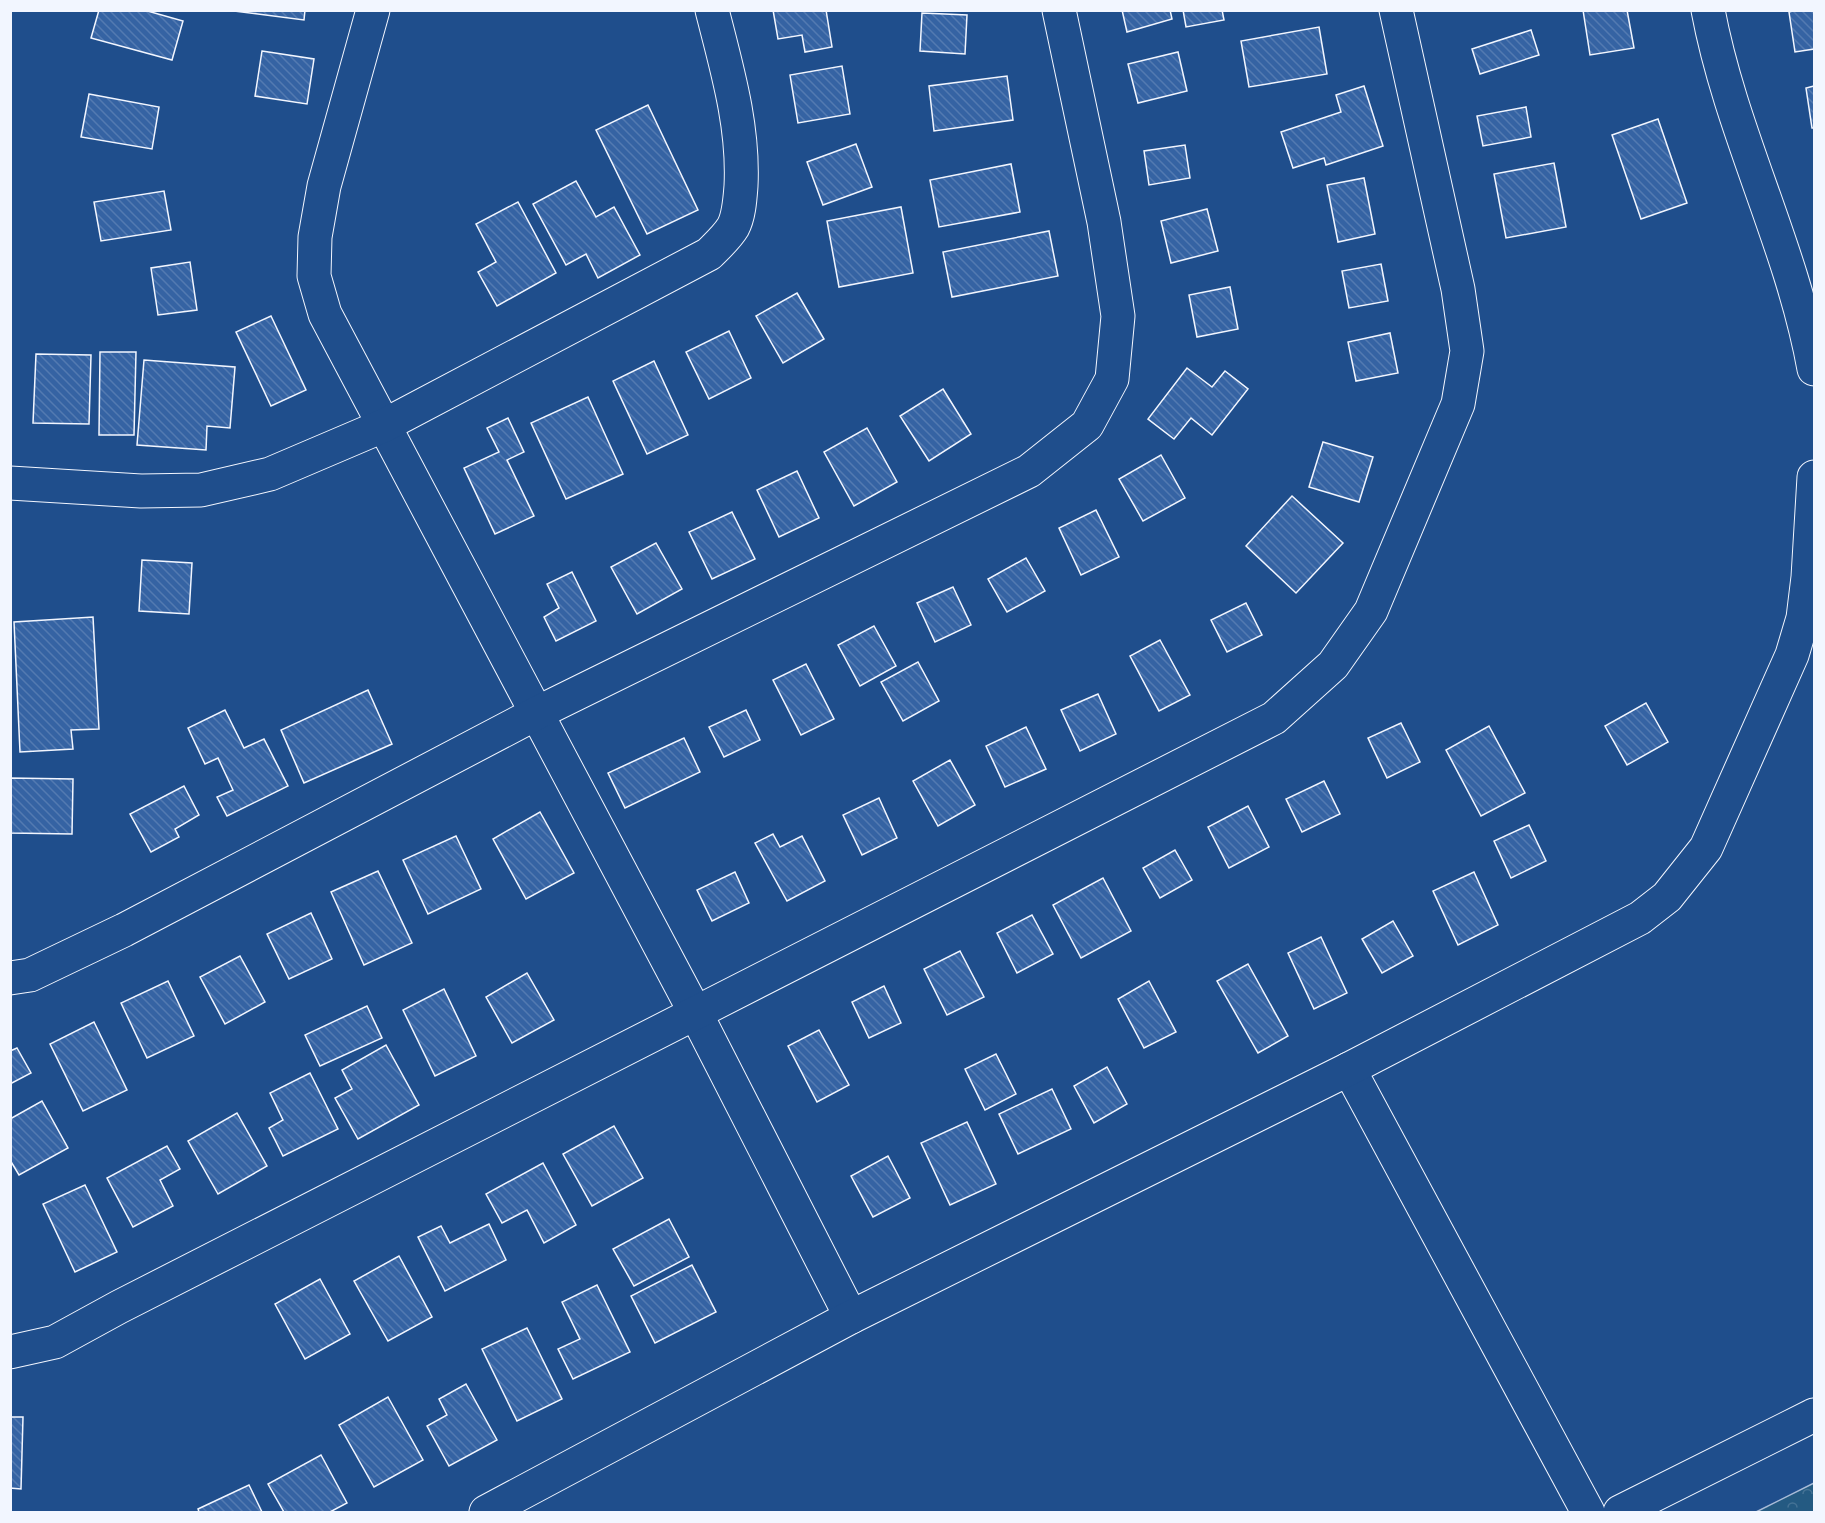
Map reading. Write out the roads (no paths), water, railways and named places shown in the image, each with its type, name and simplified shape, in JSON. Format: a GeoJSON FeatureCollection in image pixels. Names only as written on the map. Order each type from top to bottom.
{"type":"FeatureCollection","features":[{"type":"Feature","properties":{"kind":"street"},"geometry":{"type":"LineString","coordinates":[[373,10],[324,186],[315,237],[314,276],[325,314],[696,1014],[851,1317]]}},
{"type":"Feature","properties":{"kind":"street"},"geometry":{"type":"LineString","coordinates":[[10,483],[141,491],[201,490],[270,474],[385,425],[709,254],[734,225],[740,200],[742,158],[735,100],[712,10]]}},
{"type":"Feature","properties":{"kind":"street"},"geometry":{"type":"LineString","coordinates":[[10,978],[30,975],[124,930],[537,713],[1029,471],[1087,424],[1112,379],[1118,316],[1104,222],[1059,10]]}},
{"type":"Feature","properties":{"kind":"street"},"geometry":{"type":"LineString","coordinates":[[10,1353],[55,1342],[1274,718],[1333,664],[1371,611],[1458,404],[1467,351],[1458,289],[1396,10]]}},
{"type":"Feature","properties":{"kind":"street"},"geometry":{"type":"LineString","coordinates":[[1708,10],[1724,80],[1807,326],[1815,369]]}},
{"type":"Feature","properties":{"kind":"street"},"geometry":{"type":"LineString","coordinates":[[486,1512],[851,1317],[1349,1069],[1640,918],[1667,897],[1706,848],[1792,656],[1803,618],[1815,477]]}},
{"type":"Feature","properties":{"kind":"street"},"geometry":{"type":"LineString","coordinates":[[1349,1069],[1588,1512]]}},
{"type":"Feature","properties":{"kind":"street"},"geometry":{"type":"LineString","coordinates":[[1620,1512],[1815,1415]]}}]}
